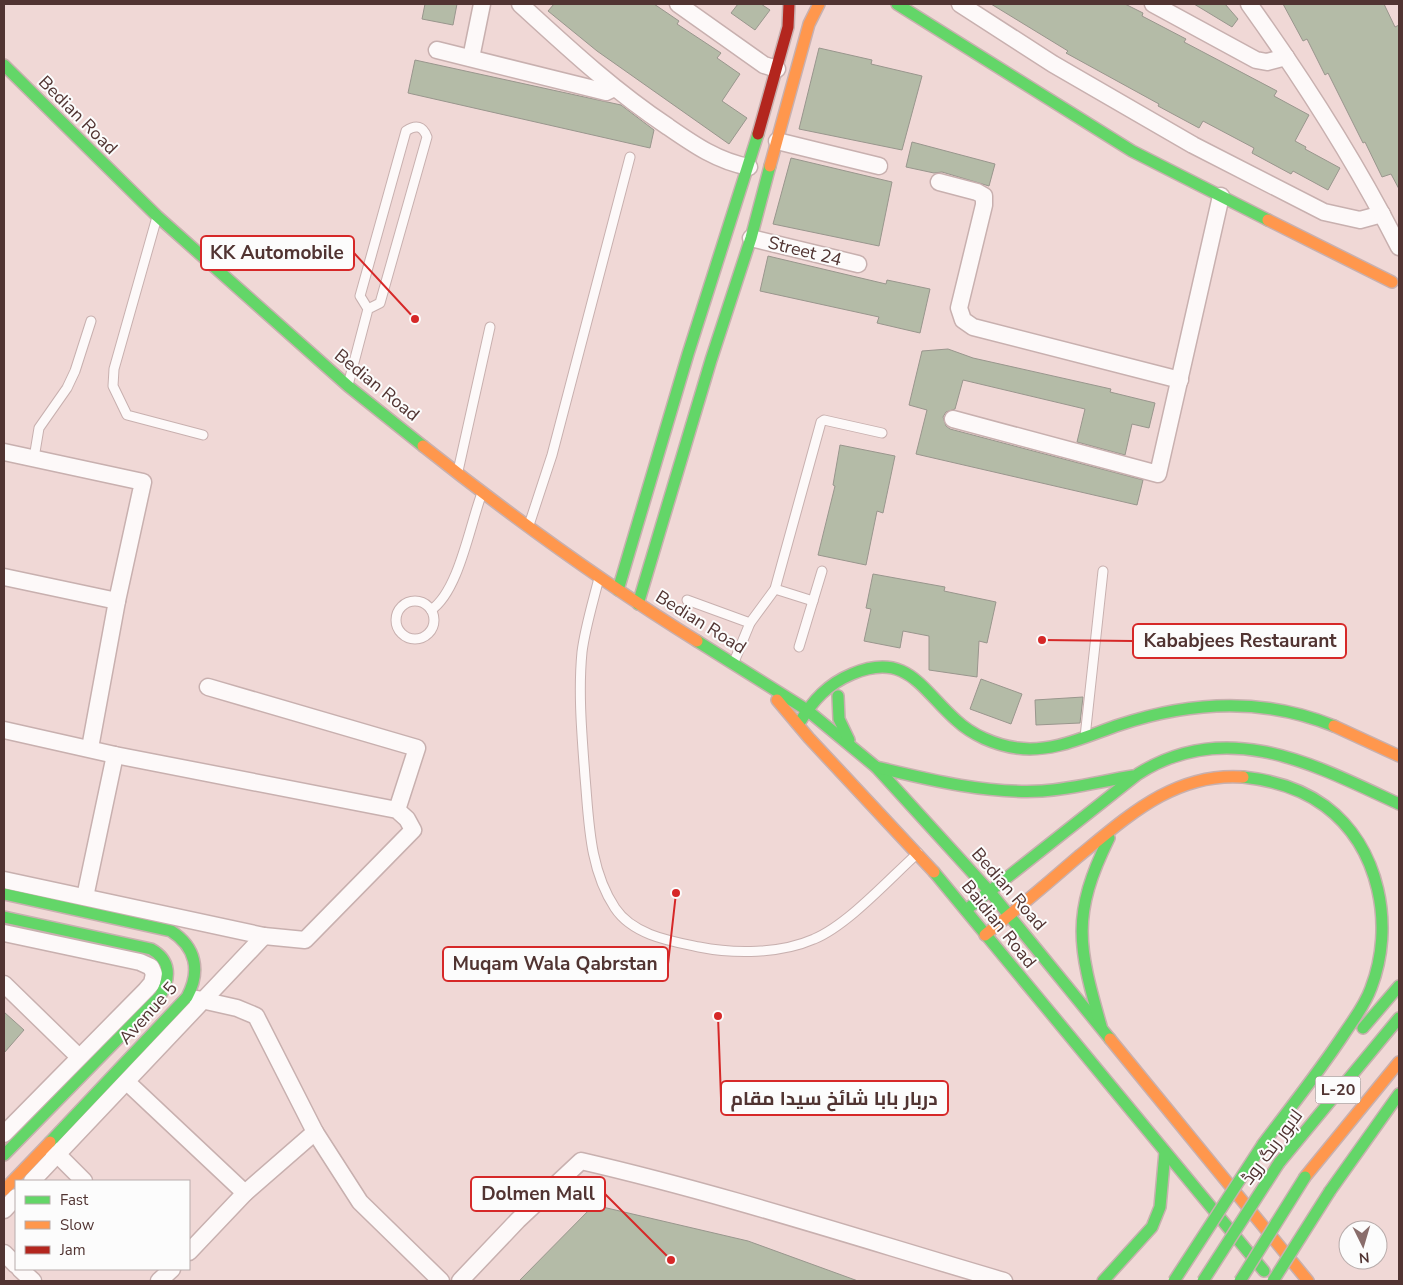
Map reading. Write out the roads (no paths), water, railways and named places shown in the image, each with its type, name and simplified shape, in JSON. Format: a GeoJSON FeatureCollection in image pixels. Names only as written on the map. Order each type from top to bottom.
{"type":"FeatureCollection","features":[{"type":"Feature","properties":{"kind":"main road"},"geometry":{"type":"LineString","coordinates":[[638,604],[711,360],[749,166],[784,44],[789,4]]}},
{"type":"Feature","properties":{"kind":"main road"},"geometry":{"type":"LineString","coordinates":[[618,590],[688,354],[734,250],[751,238],[809,24],[819,4]]}},
{"type":"Feature","properties":{"kind":"main road"},"geometry":{"type":"LineString","coordinates":[[897,4],[1132,151],[1221,196],[1394,276]]}},
{"type":"Feature","properties":{"kind":"main road"},"geometry":{"type":"LineString","coordinates":[[918,4],[1076,105],[1118,128]]}},
{"type":"Feature","properties":{"kind":"main road"},"geometry":{"type":"LineString","coordinates":[[784,44],[802,49]]}},
{"type":"Feature","properties":{"kind":"main road","name":"Bedian Road"},"geometry":{"type":"LineString","coordinates":[[4,65],[157,216],[348,386],[482,493],[638,604],[734,662],[806,710],[876,767],[990,892],[1308,1281]]}},
{"type":"Feature","properties":{"kind":"main road"},"geometry":{"type":"LineString","coordinates":[[1169,156],[1394,276]]}},
{"type":"Feature","properties":{"kind":"main road"},"geometry":{"type":"LineString","coordinates":[[1394,276],[1393,290],[1398,296]]}},
{"type":"Feature","properties":{"kind":"main road"},"geometry":{"type":"LineString","coordinates":[[688,354],[711,360]]}},
{"type":"Feature","properties":{"kind":"main road"},"geometry":{"type":"LineString","coordinates":[[798,725],[814,699],[830,685],[854,674],[879,666],[897,668],[920,679],[957,720],[987,740],[1006,747],[1040,748],[1084,739],[1126,722],[1169,710],[1226,702],[1291,710],[1323,721],[1399,756]]}},
{"type":"Feature","properties":{"kind":"main road"},"geometry":{"type":"LineString","coordinates":[[809,738],[854,674]]}},
{"type":"Feature","properties":{"kind":"main road","name":"Baidian Road"},"geometry":{"type":"LineString","coordinates":[[760,680],[809,738],[918,853],[1273,1281]]}},
{"type":"Feature","properties":{"kind":"main road"},"geometry":{"type":"LineString","coordinates":[[838,696],[836,708],[838,718],[847,738],[855,748]]}},
{"type":"Feature","properties":{"kind":"main road"},"geometry":{"type":"LineString","coordinates":[[876,767],[967,788],[1017,793],[1074,788],[1134,775],[1170,757],[1193,750],[1226,748],[1261,749],[1287,755],[1318,767],[1399,804]]}},
{"type":"Feature","properties":{"kind":"main road"},"geometry":{"type":"LineString","coordinates":[[966,910],[1126,785],[1134,775]]}},
{"type":"Feature","properties":{"kind":"main road"},"geometry":{"type":"LineString","coordinates":[[985,935],[1114,828],[1158,796],[1200,779],[1225,776],[1282,783],[1330,809],[1362,846],[1380,890],[1384,911],[1380,955],[1374,982],[1365,1003],[1316,1075],[1263,1144],[1224,1201],[1174,1281]]}},
{"type":"Feature","properties":{"kind":"main road"},"geometry":{"type":"LineString","coordinates":[[1101,1026],[1084,965],[1079,931],[1085,889],[1094,865],[1114,828]]}},
{"type":"Feature","properties":{"kind":"main road","name":"Avenue 5"},"geometry":{"type":"LineString","coordinates":[[4,894],[166,922],[190,948],[195,958],[196,979],[187,997],[52,1150],[16,1180]]}},
{"type":"Feature","properties":{"kind":"main road","name":"Avenue 5"},"geometry":{"type":"LineString","coordinates":[[4,917],[156,951],[165,960],[169,970],[167,986],[162,993],[4,1155]]}},
{"type":"Feature","properties":{"kind":"main road"},"geometry":{"type":"LineString","coordinates":[[1316,1075],[1364,1027],[1399,986]]}},
{"type":"Feature","properties":{"kind":"main road","name":"لاہور رنگ روڈ"},"geometry":{"type":"LineString","coordinates":[[1203,1281],[1279,1163],[1399,1018]]}},
{"type":"Feature","properties":{"kind":"main road","name":"L-20"},"geometry":{"type":"LineString","coordinates":[[1240,1281],[1306,1177],[1399,1062]]}},
{"type":"Feature","properties":{"kind":"main road"},"geometry":{"type":"LineString","coordinates":[[1273,1281],[1330,1191],[1399,1094]]}},
{"type":"Feature","properties":{"kind":"main road"},"geometry":{"type":"LineString","coordinates":[[1102,1281],[1152,1227],[1160,1207],[1165,1152]]}},
{"type":"Feature","properties":{"kind":"main road","name":"Avenue 5"},"geometry":{"type":"LineString","coordinates":[[4,1190],[15,1181]]}},
{"type":"Feature","properties":{"kind":"street"},"geometry":{"type":"LineString","coordinates":[[471,58],[482,4]]}},
{"type":"Feature","properties":{"kind":"street"},"geometry":{"type":"LineString","coordinates":[[520,4],[614,88],[688,141],[716,157],[749,166]]}},
{"type":"Feature","properties":{"kind":"street"},"geometry":{"type":"LineString","coordinates":[[678,4],[764,65],[777,69]]}},
{"type":"Feature","properties":{"kind":"street"},"geometry":{"type":"LineString","coordinates":[[960,4],[1052,64],[1193,145],[1291,196],[1324,212],[1342,218],[1360,220],[1382,214]]}},
{"type":"Feature","properties":{"kind":"street"},"geometry":{"type":"LineString","coordinates":[[1153,4],[1256,60],[1267,62],[1286,57]]}},
{"type":"Feature","properties":{"kind":"street"},"geometry":{"type":"LineString","coordinates":[[1249,4],[1286,57],[1382,214],[1399,247]]}},
{"type":"Feature","properties":{"kind":"street"},"geometry":{"type":"LineString","coordinates":[[437,50],[606,92],[614,88]]}},
{"type":"Feature","properties":{"kind":"street"},"geometry":{"type":"LineString","coordinates":[[778,141],[879,166]]}},
{"type":"Feature","properties":{"kind":"street"},"geometry":{"type":"LineString","coordinates":[[939,182],[977,192],[984,196],[984,205],[959,308],[962,320],[973,327],[1180,380]]}},
{"type":"Feature","properties":{"kind":"street"},"geometry":{"type":"LineString","coordinates":[[953,419],[1158,474],[1221,196]]}},
{"type":"Feature","properties":{"kind":"street","name":"Street 24"},"geometry":{"type":"LineString","coordinates":[[751,238],[858,264]]}},
{"type":"Feature","properties":{"kind":"street"},"geometry":{"type":"LineString","coordinates":[[4,452],[143,482],[117,601],[90,748]]}},
{"type":"Feature","properties":{"kind":"street"},"geometry":{"type":"LineString","coordinates":[[4,577],[117,601]]}},
{"type":"Feature","properties":{"kind":"street"},"geometry":{"type":"LineString","coordinates":[[208,687],[417,748],[397,810]]}},
{"type":"Feature","properties":{"kind":"street"},"geometry":{"type":"LineString","coordinates":[[4,730],[115,755],[397,810],[407,819],[413,830],[306,940],[166,922],[85,898],[4,880]]}},
{"type":"Feature","properties":{"kind":"street"},"geometry":{"type":"LineString","coordinates":[[85,898],[115,755]]}},
{"type":"Feature","properties":{"kind":"street"},"geometry":{"type":"LineString","coordinates":[[4,933],[140,962],[151,967],[154,974],[152,983],[4,1134]]}},
{"type":"Feature","properties":{"kind":"street"},"geometry":{"type":"LineString","coordinates":[[33,1180],[52,1150],[128,1082],[264,936]]}},
{"type":"Feature","properties":{"kind":"street"},"geometry":{"type":"LineString","coordinates":[[4,984],[79,1057]]}},
{"type":"Feature","properties":{"kind":"street"},"geometry":{"type":"LineString","coordinates":[[162,993],[237,1008],[256,1016],[315,1132],[360,1202],[442,1281]]}},
{"type":"Feature","properties":{"kind":"street"},"geometry":{"type":"LineString","coordinates":[[128,1082],[245,1193]]}},
{"type":"Feature","properties":{"kind":"street"},"geometry":{"type":"LineString","coordinates":[[190,1251],[245,1193],[315,1132]]}},
{"type":"Feature","properties":{"kind":"street"},"geometry":{"type":"LineString","coordinates":[[52,1150],[83,1180]]}},
{"type":"Feature","properties":{"kind":"street"},"geometry":{"type":"LineString","coordinates":[[460,1281],[518,1220],[581,1161],[654,1178],[894,1247],[978,1277],[1004,1281]]}},
{"type":"Feature","properties":{"kind":"street"},"geometry":{"type":"LineString","coordinates":[[4,1210],[15,1198]]}},
{"type":"Feature","properties":{"kind":"street"},"geometry":{"type":"LineString","coordinates":[[4,1253],[15,1264]]}},
{"type":"Feature","properties":{"kind":"street"},"geometry":{"type":"LineString","coordinates":[[21,1270],[34,1281]]}},
{"type":"Feature","properties":{"kind":"street"},"geometry":{"type":"LineString","coordinates":[[159,1281],[171,1270]]}},
{"type":"Feature","properties":{"kind":"lane"},"geometry":{"type":"LineString","coordinates":[[348,386],[368,309],[360,296],[406,131],[412,126],[419,126],[425,130],[428,136],[380,303],[368,309]]}},
{"type":"Feature","properties":{"kind":"lane"},"geometry":{"type":"LineString","coordinates":[[529,525],[552,455],[630,157]]}},
{"type":"Feature","properties":{"kind":"lane"},"geometry":{"type":"LineString","coordinates":[[157,216],[114,369],[113,386],[117,398],[128,415],[203,435]]}},
{"type":"Feature","properties":{"kind":"lane"},"geometry":{"type":"LineString","coordinates":[[34,458],[39,428],[67,388],[75,371],[91,321]]}},
{"type":"Feature","properties":{"kind":"lane"},"geometry":{"type":"LineString","coordinates":[[457,473],[490,327]]}},
{"type":"Feature","properties":{"kind":"lane"},"geometry":{"type":"LineString","coordinates":[[734,662],[750,623],[775,589],[821,422],[824,420],[882,434]]}},
{"type":"Feature","properties":{"kind":"lane"},"geometry":{"type":"LineString","coordinates":[[431,610],[445,594],[466,548],[482,493]]}},
{"type":"Feature","properties":{"kind":"lane"},"geometry":{"type":"LineString","coordinates":[[799,646],[822,571]]}},
{"type":"Feature","properties":{"kind":"lane"},"geometry":{"type":"LineString","coordinates":[[1084,739],[1103,571]]}},
{"type":"Feature","properties":{"kind":"lane"},"geometry":{"type":"LineString","coordinates":[[599,576],[582,652],[582,708],[589,830],[594,856],[604,884],[615,908],[627,921],[644,932],[706,948],[735,952],[781,948],[814,939],[850,916],[918,853]]}},
{"type":"Feature","properties":{"kind":"lane"},"geometry":{"type":"LineString","coordinates":[[775,589],[813,600]]}},
{"type":"Feature","properties":{"kind":"lane"},"geometry":{"type":"LineString","coordinates":[[687,600],[750,623]]}},
{"type":"Feature","properties":{"kind":"lane"},"geometry":{"type":"LineString","coordinates":[[416,601],[424,604],[431,610],[434,619],[432,628],[427,635],[419,639],[410,638],[402,634],[397,626],[396,617],[400,609],[407,603],[416,601]]}},
{"type":"Feature","properties":{"kind":"place","name":"KK Automobile"},"geometry":{"type":"Point","coordinates":[415,319]}},
{"type":"Feature","properties":{"kind":"place","name":"Kababjees Restaurant"},"geometry":{"type":"Point","coordinates":[1042,640]}},
{"type":"Feature","properties":{"kind":"place","name":"Muqam Wala Qabrstan"},"geometry":{"type":"Point","coordinates":[676,893]}},
{"type":"Feature","properties":{"kind":"place","name":"دربار بابا شائخ سیدا مقام"},"geometry":{"type":"Point","coordinates":[718,1016]}},
{"type":"Feature","properties":{"kind":"place","name":"Dolmen Mall"},"geometry":{"type":"Point","coordinates":[671,1260]}}]}
